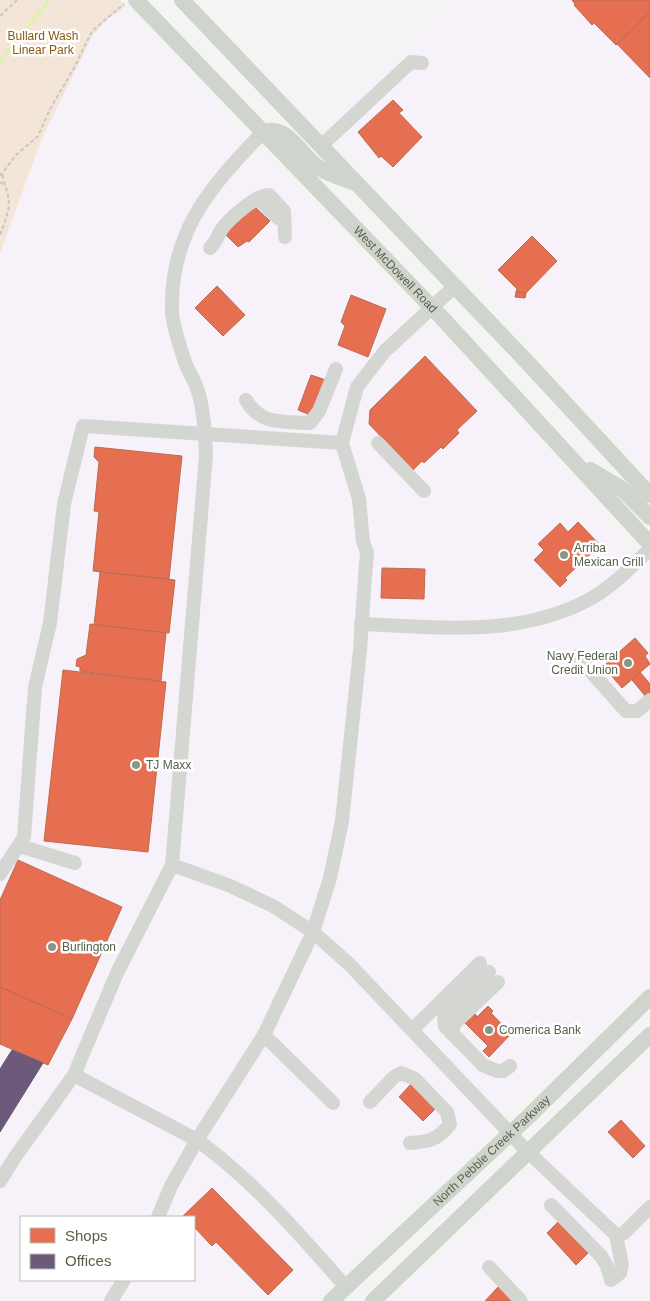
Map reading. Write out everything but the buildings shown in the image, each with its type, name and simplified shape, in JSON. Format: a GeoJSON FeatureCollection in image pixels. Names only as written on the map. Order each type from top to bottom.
{"type":"FeatureCollection","features":[{"type":"Feature","properties":{"kind":"main road"},"geometry":{"type":"LineString","coordinates":[[182,0],[455,286],[650,495]]}},
{"type":"Feature","properties":{"kind":"main road","name":"West McDowell Road"},"geometry":{"type":"LineString","coordinates":[[130,1],[263,132],[576,461],[650,544]]}},
{"type":"Feature","properties":{"kind":"main road"},"geometry":{"type":"LineString","coordinates":[[263,132],[270,130],[282,132],[318,167],[360,186]]}},
{"type":"Feature","properties":{"kind":"main road"},"geometry":{"type":"LineString","coordinates":[[576,461],[622,489],[650,517]]}},
{"type":"Feature","properties":{"kind":"main road","name":"North Pebble Creek Parkway"},"geometry":{"type":"LineString","coordinates":[[331,1301],[347,1294],[650,997]]}},
{"type":"Feature","properties":{"kind":"main road","name":"North Pebble Creek Parkway"},"geometry":{"type":"LineString","coordinates":[[373,1301],[650,1035]]}},
{"type":"Feature","properties":{"kind":"lane"},"geometry":{"type":"LineString","coordinates":[[321,146],[411,62],[422,64]]}},
{"type":"Feature","properties":{"kind":"lane"},"geometry":{"type":"LineString","coordinates":[[0,1181],[14,1157],[74,1075],[117,973],[172,865],[206,455],[205,433],[198,390],[183,359],[172,314],[175,272],[185,235],[202,202],[263,132]]}},
{"type":"Feature","properties":{"kind":"lane"},"geometry":{"type":"LineString","coordinates":[[210,248],[218,239],[220,232],[258,198],[269,195],[284,211],[285,237]]}},
{"type":"Feature","properties":{"kind":"lane"},"geometry":{"type":"LineString","coordinates":[[158,1216],[171,1186],[197,1140],[264,1035],[313,932],[330,878],[342,821],[367,552],[363,542],[359,499],[342,443],[357,387],[384,352],[455,286]]}},
{"type":"Feature","properties":{"kind":"lane"},"geometry":{"type":"LineString","coordinates":[[246,400],[258,416],[265,419],[310,423],[319,411],[336,369]]}},
{"type":"Feature","properties":{"kind":"lane"},"geometry":{"type":"LineString","coordinates":[[0,874],[20,846],[24,837],[35,687],[50,623],[64,504],[83,426],[342,443]]}},
{"type":"Feature","properties":{"kind":"lane"},"geometry":{"type":"LineString","coordinates":[[378,443],[424,491]]}},
{"type":"Feature","properties":{"kind":"lane"},"geometry":{"type":"LineString","coordinates":[[361,624],[490,628],[548,617],[598,594],[618,579],[650,549]]}},
{"type":"Feature","properties":{"kind":"lane"},"geometry":{"type":"LineString","coordinates":[[577,656],[626,711],[638,711],[650,700]]}},
{"type":"Feature","properties":{"kind":"lane"},"geometry":{"type":"LineString","coordinates":[[20,846],[75,863]]}},
{"type":"Feature","properties":{"kind":"lane"},"geometry":{"type":"LineString","coordinates":[[172,865],[228,884],[273,906],[313,932],[349,964],[528,1152],[616,1235],[622,1264],[620,1273],[612,1280],[601,1256],[550,1205]]}},
{"type":"Feature","properties":{"kind":"lane"},"geometry":{"type":"LineString","coordinates":[[412,1030],[493,976]]}},
{"type":"Feature","properties":{"kind":"lane"},"geometry":{"type":"LineString","coordinates":[[452,1033],[459,1029],[493,976]]}},
{"type":"Feature","properties":{"kind":"lane"},"geometry":{"type":"LineString","coordinates":[[493,976],[446,1014],[444,1022],[452,1033],[488,1068],[504,1071],[510,1066]]}},
{"type":"Feature","properties":{"kind":"lane"},"geometry":{"type":"LineString","coordinates":[[264,1035],[333,1103]]}},
{"type":"Feature","properties":{"kind":"lane"},"geometry":{"type":"LineString","coordinates":[[370,1102],[394,1077],[402,1073],[408,1074],[447,1112],[450,1124],[438,1138],[430,1142],[410,1143]]}},
{"type":"Feature","properties":{"kind":"lane"},"geometry":{"type":"LineString","coordinates":[[74,1075],[197,1140],[243,1177],[347,1294]]}},
{"type":"Feature","properties":{"kind":"lane"},"geometry":{"type":"LineString","coordinates":[[616,1235],[624,1234],[650,1207]]}},
{"type":"Feature","properties":{"kind":"lane"},"geometry":{"type":"LineString","coordinates":[[489,1268],[521,1301]]}},
{"type":"Feature","properties":{"kind":"lane"},"geometry":{"type":"LineString","coordinates":[[111,1301],[123,1281]]}},
{"type":"Feature","properties":{"kind":"path"},"geometry":{"type":"LineString","coordinates":[[0,16],[17,0]]}},
{"type":"Feature","properties":{"kind":"path"},"geometry":{"type":"LineString","coordinates":[[0,235],[10,204],[8,187],[1,175],[16,155],[38,136],[50,109],[74,68],[92,31],[130,1]]}},
{"type":"Feature","properties":{"kind":"path"},"geometry":{"type":"LineString","coordinates":[[0,182],[8,187]]}},
{"type":"Feature","properties":{"kind":"shaded area"},"geometry":{"type":"Polygon","coordinates":[[[453,0],[650,0],[650,477],[586,406],[545,355],[486,293],[488,277],[460,256],[449,257],[346,146],[321,127],[453,0]]]}},
{"type":"Feature","properties":{"kind":"shaded area"},"geometry":{"type":"Polygon","coordinates":[[[126,6],[237,127],[295,184],[339,239],[396,296],[439,335],[544,444],[603,520],[650,565],[650,979],[515,1101],[484,1141],[403,1207],[352,1256],[323,1291],[312,1301],[0,1301],[0,253],[42,138],[93,35],[106,20],[126,6]]]}},
{"type":"Feature","properties":{"kind":"shaded area"},"geometry":{"type":"Polygon","coordinates":[[[650,1059],[650,1285],[607,1301],[394,1301],[409,1282],[465,1237],[523,1180],[554,1143],[650,1059]]]}},
{"type":"Feature","properties":{"kind":"green space","name":"Bullard Wash Linear Park"},"geometry":{"type":"Polygon","coordinates":[[[0,0],[120,0],[126,6],[106,20],[93,35],[42,138],[0,253],[0,0]]]}},
{"type":"Feature","properties":{"kind":"waterway"},"geometry":{"type":"LineString","coordinates":[[0,62],[49,0]]}},
{"type":"Feature","properties":{"kind":"place","name":"Arriba Mexican Grill"},"geometry":{"type":"Point","coordinates":[564,555]}},
{"type":"Feature","properties":{"kind":"place","name":"Navy Federal Credit Union"},"geometry":{"type":"Point","coordinates":[628,663]}},
{"type":"Feature","properties":{"kind":"place","name":"TJ Maxx"},"geometry":{"type":"Point","coordinates":[136,765]}},
{"type":"Feature","properties":{"kind":"place","name":"Burlington"},"geometry":{"type":"Point","coordinates":[52,947]}},
{"type":"Feature","properties":{"kind":"place","name":"Comerica Bank"},"geometry":{"type":"Point","coordinates":[489,1030]}}]}
